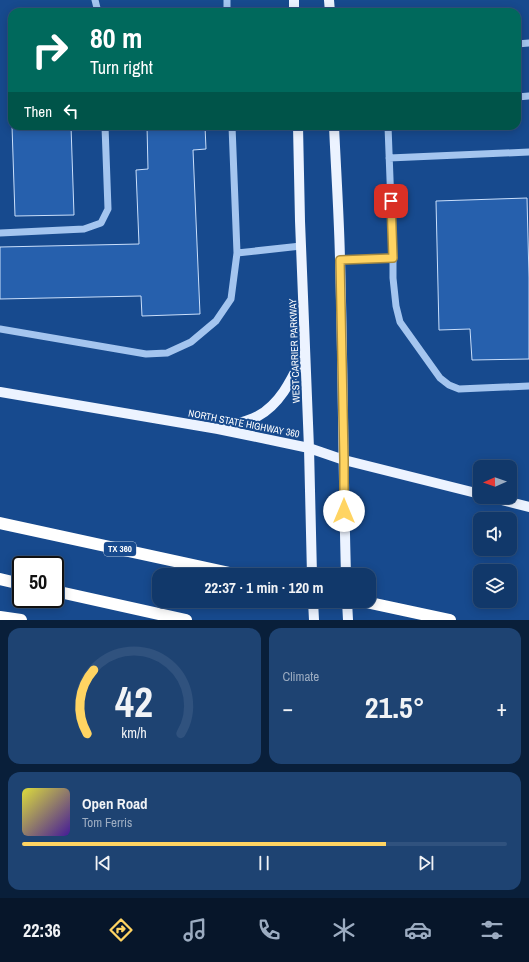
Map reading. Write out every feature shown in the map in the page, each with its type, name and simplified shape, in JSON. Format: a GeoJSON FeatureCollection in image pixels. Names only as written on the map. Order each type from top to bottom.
{"type":"FeatureCollection","features":[{"type":"Feature","properties":{"kind":"highway","name":"TX 360"},"geometry":{"type":"LineString","coordinates":[[0,523],[207,568]]}},
{"type":"Feature","properties":{"kind":"highway"},"geometry":{"type":"LineString","coordinates":[[0,579],[12,582]]}},
{"type":"Feature","properties":{"kind":"highway"},"geometry":{"type":"LineString","coordinates":[[64,593],[186,620]]}},
{"type":"Feature","properties":{"kind":"highway"},"geometry":{"type":"LineString","coordinates":[[376,604],[450,620]]}},
{"type":"Feature","properties":{"kind":"highway"},"geometry":{"type":"LineString","coordinates":[[0,617],[20,620]]}},
{"type":"Feature","properties":{"kind":"main road","name":"WEST CARRIER PARKWAY"},"geometry":{"type":"LineString","coordinates":[[298,130],[312,568]]}},
{"type":"Feature","properties":{"kind":"main road"},"geometry":{"type":"LineString","coordinates":[[334,130],[340,260],[346,568]]}},
{"type":"Feature","properties":{"kind":"main road"},"geometry":{"type":"LineString","coordinates":[[218,429],[257,417],[272,406],[285,390],[306,350]]}},
{"type":"Feature","properties":{"kind":"main road","name":"NORTH STATE HIGHWAY 360"},"geometry":{"type":"LineString","coordinates":[[0,392],[218,429],[309,448],[344,460],[473,492]]}},
{"type":"Feature","properties":{"kind":"main road"},"geometry":{"type":"LineString","coordinates":[[517,504],[529,507]]}},
{"type":"Feature","properties":{"kind":"main road"},"geometry":{"type":"LineString","coordinates":[[313,608],[314,620]]}},
{"type":"Feature","properties":{"kind":"main road"},"geometry":{"type":"LineString","coordinates":[[347,608],[348,620]]}},
{"type":"Feature","properties":{"kind":"lane"},"geometry":{"type":"LineString","coordinates":[[0,233],[84,229],[101,223],[108,210],[105,130]]}},
{"type":"Feature","properties":{"kind":"lane"},"geometry":{"type":"LineString","coordinates":[[0,329],[146,354],[167,353],[191,342],[216,321],[231,298],[237,253],[232,130]]}},
{"type":"Feature","properties":{"kind":"lane"},"geometry":{"type":"LineString","coordinates":[[388,130],[393,278],[396,306],[400,322],[440,378],[449,385],[459,389],[529,386]]}},
{"type":"Feature","properties":{"kind":"lane"},"geometry":{"type":"LineString","coordinates":[[389,158],[529,152]]}},
{"type":"Feature","properties":{"kind":"lane"},"geometry":{"type":"LineString","coordinates":[[237,253],[301,246]]}},
{"type":"Feature","properties":{"kind":"lane"},"geometry":{"type":"LineString","coordinates":[[340,260],[393,258]]}},
{"type":"Feature","properties":{"kind":"building"},"geometry":{"type":"Polygon","coordinates":[[[12,130],[71,130],[74,215],[15,216],[12,130]]]}},
{"type":"Feature","properties":{"kind":"building"},"geometry":{"type":"Polygon","coordinates":[[[147,130],[205,130],[206,149],[193,150],[200,314],[142,316],[141,296],[0,299],[0,247],[139,244],[136,170],[148,169],[147,130]]]}},
{"type":"Feature","properties":{"kind":"building"},"geometry":{"type":"Polygon","coordinates":[[[527,198],[529,359],[472,360],[470,329],[439,330],[436,201],[527,198]]]}},
{"type":"Feature","properties":{"kind":"route"},"geometry":{"type":"LineString","coordinates":[[344,511],[340,260],[393,258],[391,201]]}}]}
